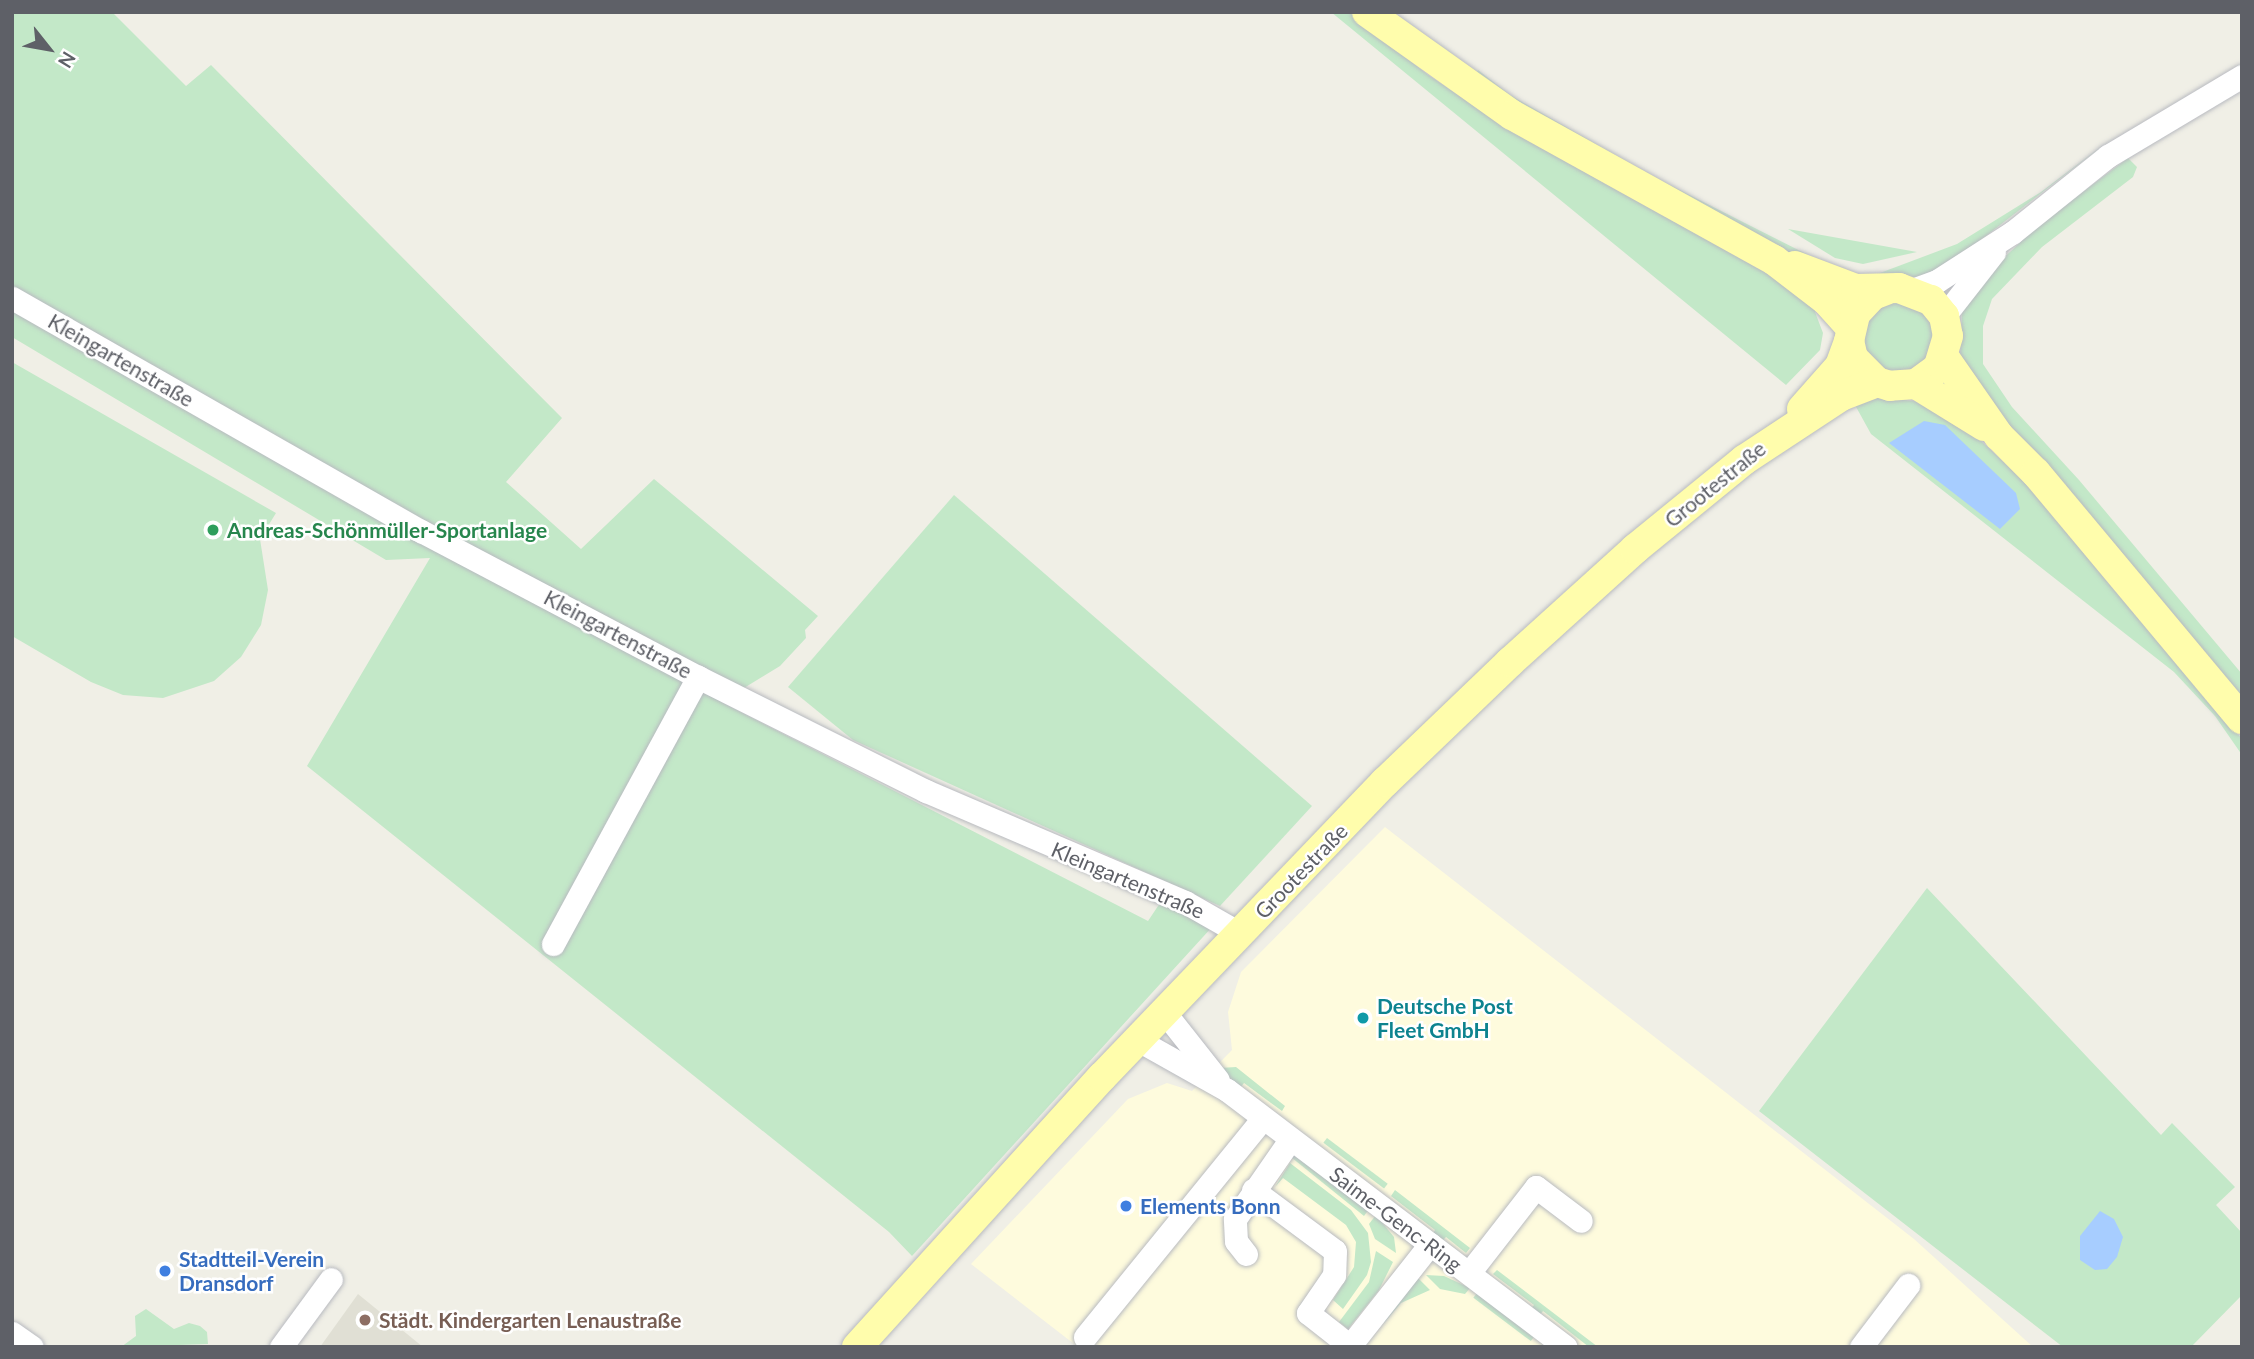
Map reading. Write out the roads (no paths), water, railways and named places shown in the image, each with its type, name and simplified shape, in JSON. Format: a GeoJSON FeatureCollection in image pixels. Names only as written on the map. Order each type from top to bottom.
{"type":"FeatureCollection","features":[{"type":"Feature","properties":{"kind":"main road"},"geometry":{"type":"LineString","coordinates":[[1367,12],[1513,115],[1774,260],[1856,289],[1899,290],[1931,299],[1944,316],[1948,337],[1944,357],[1929,376],[1916,384],[1890,386],[1877,382],[1863,372],[1850,334],[1819,296],[1774,260]]}},
{"type":"Feature","properties":{"kind":"main road"},"geometry":{"type":"LineString","coordinates":[[1850,334],[1863,303],[1899,290]]}},
{"type":"Feature","properties":{"kind":"main road","name":"Grootestraße"},"geometry":{"type":"LineString","coordinates":[[1780,432],[1840,366],[1850,334]]}},
{"type":"Feature","properties":{"kind":"main road"},"geometry":{"type":"LineString","coordinates":[[1944,357],[1999,436],[2036,473],[2242,719]]}},
{"type":"Feature","properties":{"kind":"main road","name":"Grootestraße"},"geometry":{"type":"LineString","coordinates":[[857,1347],[1138,1040],[1385,782],[1510,662],[1644,541],[1780,432],[1841,396],[1877,382]]}},
{"type":"Feature","properties":{"kind":"main road"},"geometry":{"type":"LineString","coordinates":[[1916,384],[1999,436]]}},
{"type":"Feature","properties":{"kind":"street"},"geometry":{"type":"LineString","coordinates":[[1899,290],[1937,281],[2013,232],[2108,156],[2242,76]]}},
{"type":"Feature","properties":{"kind":"street"},"geometry":{"type":"LineString","coordinates":[[1944,316],[2013,232]]}},
{"type":"Feature","properties":{"kind":"street","name":"Kleingartenstraße"},"geometry":{"type":"LineString","coordinates":[[12,298],[421,531],[698,677],[926,791],[1185,902],[1241,934]]}},
{"type":"Feature","properties":{"kind":"street"},"geometry":{"type":"LineString","coordinates":[[553,944],[698,677]]}},
{"type":"Feature","properties":{"kind":"street","name":"Saime-Genc-Ring"},"geometry":{"type":"LineString","coordinates":[[1165,1013],[1227,1090]]}},
{"type":"Feature","properties":{"kind":"street","name":"Saime-Genc-Ring"},"geometry":{"type":"LineString","coordinates":[[1138,1040],[1227,1090],[1566,1347]]}},
{"type":"Feature","properties":{"kind":"street"},"geometry":{"type":"LineString","coordinates":[[1085,1337],[1263,1118]]}},
{"type":"Feature","properties":{"kind":"street"},"geometry":{"type":"LineString","coordinates":[[1246,1254],[1234,1230],[1235,1219],[1290,1140]]}},
{"type":"Feature","properties":{"kind":"street"},"geometry":{"type":"LineString","coordinates":[[1469,1273],[1536,1187],[1581,1221]]}},
{"type":"Feature","properties":{"kind":"street"},"geometry":{"type":"LineString","coordinates":[[1253,1190],[1335,1251],[1334,1275],[1308,1313],[1349,1346],[1430,1244]]}},
{"type":"Feature","properties":{"kind":"street"},"geometry":{"type":"LineString","coordinates":[[282,1347],[331,1279]]}},
{"type":"Feature","properties":{"kind":"street"},"geometry":{"type":"LineString","coordinates":[[1861,1347],[1908,1285]]}},
{"type":"Feature","properties":{"kind":"street"},"geometry":{"type":"LineString","coordinates":[[12,1333],[32,1347]]}},
{"type":"Feature","properties":{"kind":"water"},"geometry":{"type":"Polygon","coordinates":[[[1924,421],[1945,425],[2016,493],[2020,509],[2000,529],[1889,443],[1924,421]]]}},
{"type":"Feature","properties":{"kind":"water"},"geometry":{"type":"Polygon","coordinates":[[[2100,1211],[2114,1219],[2123,1237],[2117,1257],[2107,1269],[2095,1270],[2080,1260],[2080,1236],[2100,1211]]]}},
{"type":"Feature","properties":{"kind":"place","name":"Andreas-Schönmüller-Sportanlage"},"geometry":{"type":"Point","coordinates":[213,530]}},
{"type":"Feature","properties":{"kind":"place","name":"Deutsche Post Fleet GmbH"},"geometry":{"type":"Point","coordinates":[1363,1018]}},
{"type":"Feature","properties":{"kind":"place","name":"Elements Bonn"},"geometry":{"type":"Point","coordinates":[1126,1206]}},
{"type":"Feature","properties":{"kind":"place","name":"Stadtteil-Verein Dransdorf"},"geometry":{"type":"Point","coordinates":[165,1271]}},
{"type":"Feature","properties":{"kind":"place","name":"Städt. Kindergarten Lenaustraße"},"geometry":{"type":"Point","coordinates":[365,1320]}}]}
